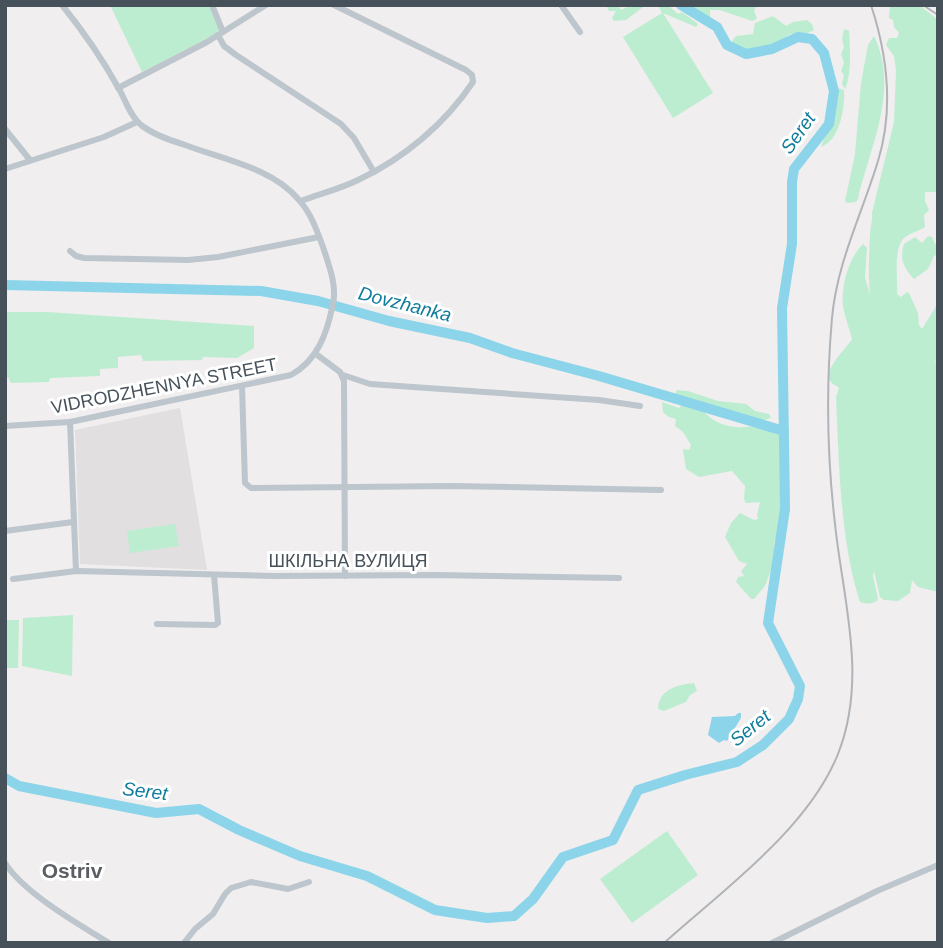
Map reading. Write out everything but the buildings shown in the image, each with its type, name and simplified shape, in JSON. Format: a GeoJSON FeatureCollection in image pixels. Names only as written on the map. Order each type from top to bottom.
{"type":"FeatureCollection","features":[{"type":"Feature","properties":{"kind":"street"},"geometry":{"type":"LineString","coordinates":[[62,5],[118,88],[137,122],[161,136],[265,175],[290,190],[301,201],[314,224],[334,282],[334,299],[316,354],[342,375],[370,384],[599,400],[640,406]]}},
{"type":"Feature","properties":{"kind":"street"},"geometry":{"type":"LineString","coordinates":[[212,5],[224,46],[341,124],[354,138],[374,172]]}},
{"type":"Feature","properties":{"kind":"street"},"geometry":{"type":"LineString","coordinates":[[118,88],[220,34],[266,5]]}},
{"type":"Feature","properties":{"kind":"street"},"geometry":{"type":"LineString","coordinates":[[301,201],[355,182],[400,158],[473,82],[472,75],[466,70],[334,5]]}},
{"type":"Feature","properties":{"kind":"street"},"geometry":{"type":"LineString","coordinates":[[561,5],[580,32]]}},
{"type":"Feature","properties":{"kind":"street"},"geometry":{"type":"LineString","coordinates":[[5,169],[104,137],[137,122]]}},
{"type":"Feature","properties":{"kind":"street"},"geometry":{"type":"LineString","coordinates":[[5,129],[30,160]]}},
{"type":"Feature","properties":{"kind":"street"},"geometry":{"type":"LineString","coordinates":[[70,251],[83,258],[188,260],[218,257],[319,237]]}},
{"type":"Feature","properties":{"kind":"street","name":"VIDRODZHENNYA STREET"},"geometry":{"type":"LineString","coordinates":[[5,426],[69,422],[291,375],[303,369],[316,354]]}},
{"type":"Feature","properties":{"kind":"street"},"geometry":{"type":"LineString","coordinates":[[342,375],[345,576]]}},
{"type":"Feature","properties":{"kind":"street"},"geometry":{"type":"LineString","coordinates":[[242,386],[247,486],[661,489]]}},
{"type":"Feature","properties":{"kind":"street"},"geometry":{"type":"LineString","coordinates":[[69,422],[76,571]]}},
{"type":"Feature","properties":{"kind":"street"},"geometry":{"type":"LineString","coordinates":[[5,531],[73,523]]}},
{"type":"Feature","properties":{"kind":"street","name":"ШКІЛЬНА ВУЛИЦЯ"},"geometry":{"type":"LineString","coordinates":[[13,579],[76,571],[214,575],[619,578]]}},
{"type":"Feature","properties":{"kind":"street"},"geometry":{"type":"LineString","coordinates":[[157,624],[215,625],[218,622],[214,575]]}},
{"type":"Feature","properties":{"kind":"street"},"geometry":{"type":"LineString","coordinates":[[5,863],[8,875],[109,943]]}},
{"type":"Feature","properties":{"kind":"street"},"geometry":{"type":"LineString","coordinates":[[772,943],[877,891],[938,865]]}},
{"type":"Feature","properties":{"kind":"street"},"geometry":{"type":"LineString","coordinates":[[184,943],[195,929],[213,914],[231,888],[251,882],[288,889],[309,882]]}},
{"type":"Feature","properties":{"kind":"shaded area"},"geometry":{"type":"Polygon","coordinates":[[[180,408],[207,570],[80,564],[75,430],[180,408]]]}},
{"type":"Feature","properties":{"kind":"green space"},"geometry":{"type":"Polygon","coordinates":[[[110,5],[210,5],[220,30],[142,72],[110,5]]]}},
{"type":"Feature","properties":{"kind":"green space"},"geometry":{"type":"Polygon","coordinates":[[[606,5],[618,5],[621,10],[631,5],[651,5],[643,7],[626,20],[614,21],[612,18],[616,11],[609,11],[606,5]]]}},
{"type":"Feature","properties":{"kind":"green space"},"geometry":{"type":"Polygon","coordinates":[[[658,5],[669,6],[678,14],[682,12],[698,24],[696,27],[663,13],[713,93],[673,118],[623,37],[662,13],[658,5]]]}},
{"type":"Feature","properties":{"kind":"green space"},"geometry":{"type":"Polygon","coordinates":[[[681,5],[758,5],[754,10],[757,19],[752,21],[720,10],[710,10],[710,17],[694,17],[681,5]]]}},
{"type":"Feature","properties":{"kind":"green space"},"geometry":{"type":"Polygon","coordinates":[[[890,5],[922,7],[938,20],[938,189],[935,192],[925,192],[929,210],[924,215],[925,227],[904,238],[898,249],[897,294],[901,297],[909,293],[922,329],[938,303],[938,356],[934,364],[938,359],[938,592],[918,587],[912,580],[910,593],[898,601],[884,600],[880,597],[874,571],[878,599],[867,604],[860,602],[848,553],[840,474],[836,397],[839,388],[832,383],[829,372],[852,339],[843,306],[843,290],[850,265],[863,244],[867,248],[865,277],[870,296],[872,213],[894,122],[896,70],[894,56],[886,45],[889,38],[897,38],[899,33],[893,20],[889,18],[890,5]]]}},
{"type":"Feature","properties":{"kind":"green space"},"geometry":{"type":"Polygon","coordinates":[[[773,16],[786,26],[807,20],[814,30],[798,37],[790,34],[764,52],[751,52],[733,45],[732,41],[736,36],[753,34],[755,23],[773,16]]]}},
{"type":"Feature","properties":{"kind":"green space"},"geometry":{"type":"Polygon","coordinates":[[[844,29],[849,31],[850,53],[849,76],[845,89],[841,71],[844,63],[841,54],[844,47],[844,29]]]}},
{"type":"Feature","properties":{"kind":"green space"},"geometry":{"type":"Polygon","coordinates":[[[874,36],[881,56],[884,98],[858,199],[856,202],[847,203],[845,201],[855,154],[861,83],[868,45],[874,36]]]}},
{"type":"Feature","properties":{"kind":"green space"},"geometry":{"type":"Polygon","coordinates":[[[837,88],[844,90],[840,123],[833,138],[821,147],[833,112],[837,88]]]}},
{"type":"Feature","properties":{"kind":"green space"},"geometry":{"type":"Polygon","coordinates":[[[928,236],[938,245],[938,254],[934,256],[928,269],[914,279],[903,263],[904,244],[915,237],[922,243],[928,236]]]}},
{"type":"Feature","properties":{"kind":"green space"},"geometry":{"type":"Polygon","coordinates":[[[5,312],[47,312],[254,326],[254,348],[237,358],[143,361],[141,355],[118,357],[118,368],[100,369],[100,376],[11,383],[8,377],[5,377],[5,312]]]}},
{"type":"Feature","properties":{"kind":"green space"},"geometry":{"type":"Polygon","coordinates":[[[677,390],[718,401],[746,404],[755,411],[769,414],[771,418],[755,423],[704,412],[727,426],[753,426],[770,421],[784,437],[787,468],[780,484],[786,501],[779,517],[780,531],[774,543],[776,557],[765,586],[754,599],[736,582],[738,577],[744,576],[741,571],[747,564],[739,561],[725,537],[731,523],[740,513],[754,520],[758,519],[760,502],[746,503],[745,486],[732,471],[699,477],[686,469],[683,449],[689,450],[691,445],[683,432],[675,426],[676,419],[663,412],[662,402],[679,408],[681,406],[674,396],[677,390]]]}},
{"type":"Feature","properties":{"kind":"green space"},"geometry":{"type":"Polygon","coordinates":[[[175,524],[179,546],[130,553],[127,531],[175,524]]]}},
{"type":"Feature","properties":{"kind":"green space"},"geometry":{"type":"Polygon","coordinates":[[[73,615],[72,676],[22,666],[23,618],[73,615]]]}},
{"type":"Feature","properties":{"kind":"green space"},"geometry":{"type":"Polygon","coordinates":[[[5,620],[19,620],[18,668],[5,668],[5,620]]]}},
{"type":"Feature","properties":{"kind":"green space"},"geometry":{"type":"Polygon","coordinates":[[[694,683],[697,691],[690,695],[686,702],[664,711],[658,709],[662,697],[670,689],[694,683]]]}},
{"type":"Feature","properties":{"kind":"green space"},"geometry":{"type":"Polygon","coordinates":[[[667,831],[698,875],[632,923],[600,879],[667,831]]]}},
{"type":"Feature","properties":{"kind":"water"},"geometry":{"type":"Polygon","coordinates":[[[741,713],[741,718],[727,741],[719,743],[708,735],[712,717],[735,716],[741,713]]]}},
{"type":"Feature","properties":{"kind":"waterway","name":"Seret"},"geometry":{"type":"LineString","coordinates":[[5,778],[19,786],[156,813],[199,809],[239,830],[300,856],[367,876],[435,910],[487,918],[514,916],[533,899],[563,857],[613,840],[638,790],[737,762],[763,745],[789,719],[798,699],[800,686],[768,623],[785,509],[782,308],[792,244],[794,169],[829,124],[834,91],[824,53],[812,39],[798,37],[772,49],[746,54],[727,45],[717,27],[681,5]]}},
{"type":"Feature","properties":{"kind":"waterway","name":"Dovzhanka"},"geometry":{"type":"LineString","coordinates":[[5,285],[261,291],[318,301],[389,321],[470,338],[512,353],[784,431]]}},
{"type":"Feature","properties":{"kind":"railway"},"geometry":{"type":"LineString","coordinates":[[664,943],[738,879],[786,833],[807,808],[838,754],[847,725],[851,697],[851,639],[832,498],[828,421],[829,369],[832,318],[839,277],[878,161],[886,122],[885,64],[871,5]]}},
{"type":"Feature","properties":{"kind":"railway"},"geometry":{"type":"LineString","coordinates":[[923,5],[938,15]]}},
{"type":"Feature","properties":{"kind":"district","name":"Ostriv"},"geometry":{"type":"Point","coordinates":[72,870]}}]}
